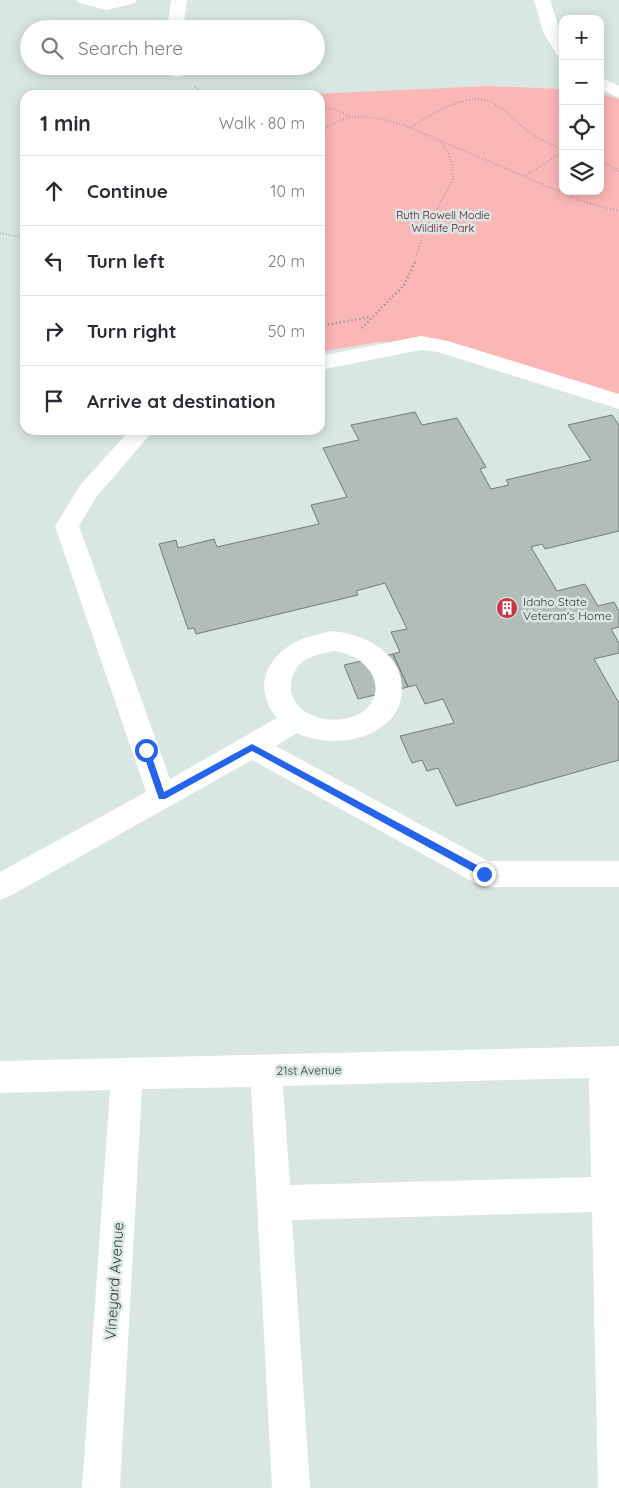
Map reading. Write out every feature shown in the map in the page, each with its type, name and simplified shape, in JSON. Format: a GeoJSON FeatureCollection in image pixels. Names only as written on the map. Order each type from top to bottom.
{"type":"FeatureCollection","features":[{"type":"Feature","properties":{"kind":"street"},"geometry":{"type":"LineString","coordinates":[[84,0],[107,5],[129,0]]}},
{"type":"Feature","properties":{"kind":"street"},"geometry":{"type":"LineString","coordinates":[[176,20],[179,0]]}},
{"type":"Feature","properties":{"kind":"street"},"geometry":{"type":"LineString","coordinates":[[542,0],[551,32],[559,45]]}},
{"type":"Feature","properties":{"kind":"street"},"geometry":{"type":"LineString","coordinates":[[604,84],[619,93]]}},
{"type":"Feature","properties":{"kind":"street"},"geometry":{"type":"LineString","coordinates":[[325,361],[421,343],[440,346],[619,402]]}},
{"type":"Feature","properties":{"kind":"street"},"geometry":{"type":"LineString","coordinates":[[138,435],[89,490],[67,526],[162,797]]}},
{"type":"Feature","properties":{"kind":"street"},"geometry":{"type":"LineString","coordinates":[[0,887],[252,747],[296,720]]}},
{"type":"Feature","properties":{"kind":"street"},"geometry":{"type":"LineString","coordinates":[[252,747],[484,874],[619,874]]}},
{"type":"Feature","properties":{"kind":"street"},"geometry":{"type":"LineString","coordinates":[[612,1063],[609,1194],[617,1488]]}},
{"type":"Feature","properties":{"kind":"street","name":"21st Avenue"},"geometry":{"type":"LineString","coordinates":[[0,1077],[612,1063]]}},
{"type":"Feature","properties":{"kind":"street"},"geometry":{"type":"LineString","coordinates":[[266,1071],[291,1488]]}},
{"type":"Feature","properties":{"kind":"street","name":"Vineyard Avenue"},"geometry":{"type":"LineString","coordinates":[[101,1488],[127,1074]]}},
{"type":"Feature","properties":{"kind":"street"},"geometry":{"type":"LineString","coordinates":[[274,1203],[609,1194]]}},
{"type":"Feature","properties":{"kind":"path"},"geometry":{"type":"LineString","coordinates":[[410,128],[421,119],[455,106],[462,101],[484,100],[492,103],[535,137],[561,150]]}},
{"type":"Feature","properties":{"kind":"path"},"geometry":{"type":"LineString","coordinates":[[325,108],[337,110],[350,116]]}},
{"type":"Feature","properties":{"kind":"path"},"geometry":{"type":"LineString","coordinates":[[325,128],[331,122],[350,116],[371,117],[410,128],[587,203],[619,211]]}},
{"type":"Feature","properties":{"kind":"path"},"geometry":{"type":"LineString","coordinates":[[359,330],[404,285],[414,266],[422,234],[453,180],[452,165],[448,152],[440,141]]}},
{"type":"Feature","properties":{"kind":"path"},"geometry":{"type":"LineString","coordinates":[[525,176],[559,154]]}},
{"type":"Feature","properties":{"kind":"path"},"geometry":{"type":"LineString","coordinates":[[604,163],[619,171]]}},
{"type":"Feature","properties":{"kind":"path"},"geometry":{"type":"LineString","coordinates":[[0,233],[20,237]]}},
{"type":"Feature","properties":{"kind":"path"},"geometry":{"type":"LineString","coordinates":[[325,325],[372,317]]}},
{"type":"Feature","properties":{"kind":"green space","name":"Ruth Rowell Modie Wildlife Park"},"geometry":{"type":"Polygon","coordinates":[[[488,86],[559,89],[559,195],[604,195],[604,95],[619,99],[619,402],[421,343],[378,342],[325,351],[325,93],[488,86]]]}},
{"type":"Feature","properties":{"kind":"building","name":"Idaho State Veteran's Home"},"geometry":{"type":"Polygon","coordinates":[[[415,412],[422,425],[457,418],[486,467],[480,469],[491,489],[509,485],[506,480],[591,460],[568,425],[612,415],[619,425],[619,531],[545,549],[542,544],[531,547],[557,591],[585,584],[598,606],[614,602],[619,611],[619,627],[611,629],[619,643],[619,653],[594,659],[619,703],[619,760],[456,806],[438,768],[427,771],[422,760],[412,763],[400,736],[454,723],[443,699],[425,704],[416,685],[408,687],[393,654],[400,652],[391,632],[407,629],[385,583],[356,591],[358,595],[196,634],[194,628],[188,629],[159,544],[176,540],[178,548],[214,539],[217,547],[319,524],[311,505],[347,497],[323,448],[359,440],[351,425],[415,412]]]}},
{"type":"Feature","properties":{"kind":"building"},"geometry":{"type":"Polygon","coordinates":[[[393,654],[408,687],[358,699],[344,665],[393,654]]]}},
{"type":"Feature","properties":{"kind":"place","name":"Idaho State Veteran's Home"},"geometry":{"type":"Point","coordinates":[507,608]}},
{"type":"Feature","properties":{"kind":"route"},"geometry":{"type":"LineString","coordinates":[[146,750],[162,797],[252,747],[484,874]]}}]}
